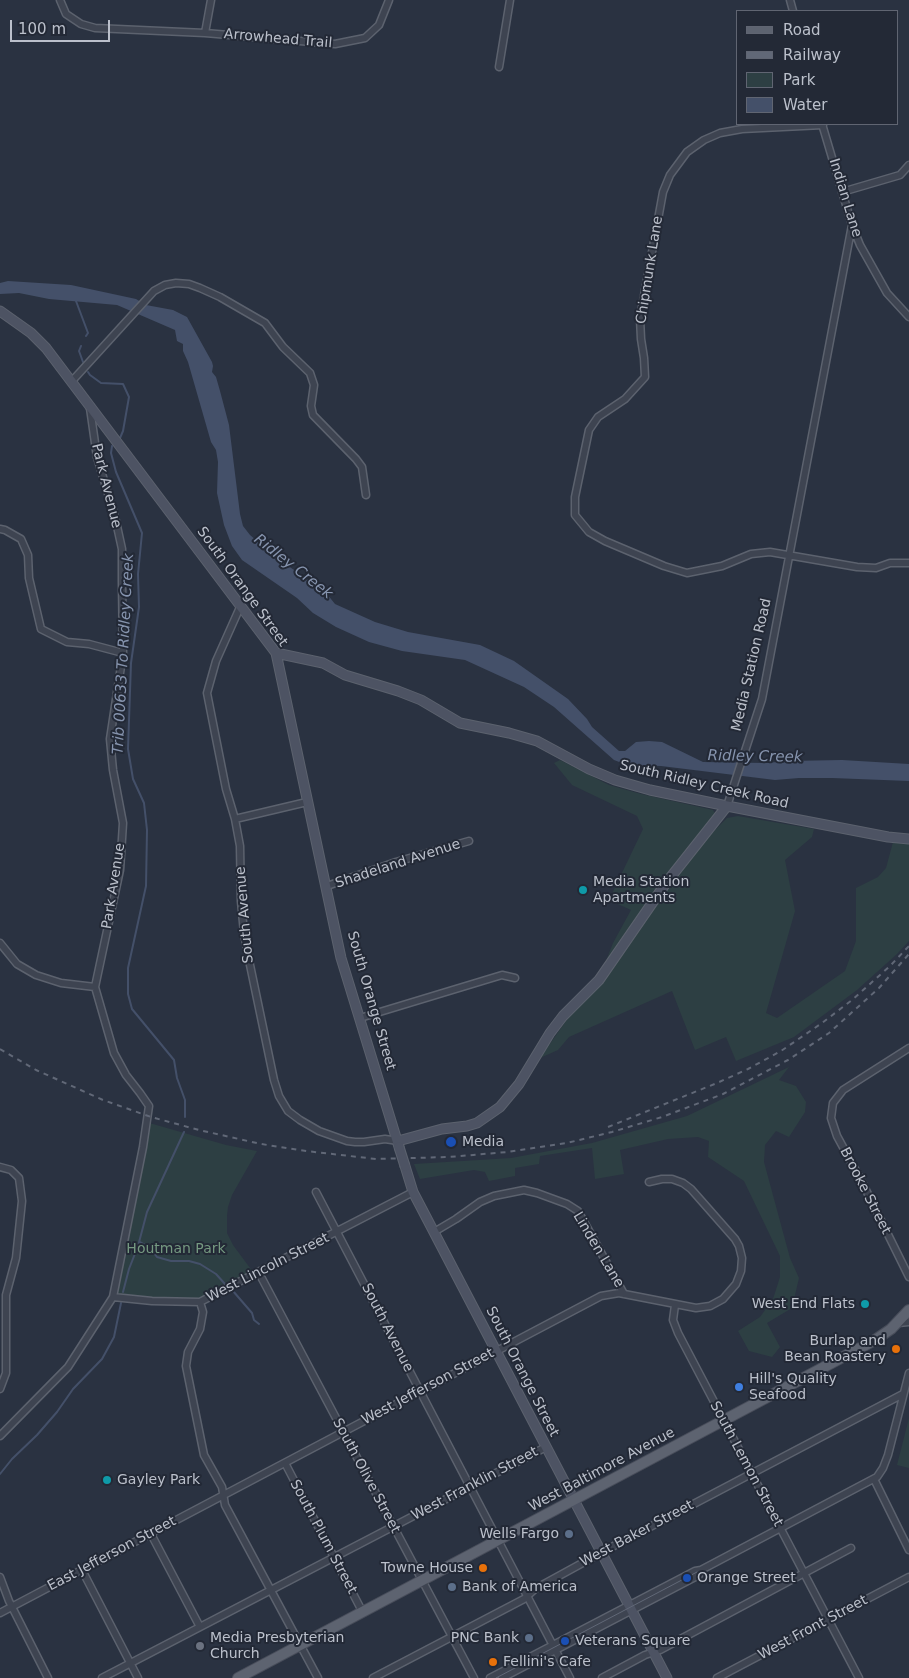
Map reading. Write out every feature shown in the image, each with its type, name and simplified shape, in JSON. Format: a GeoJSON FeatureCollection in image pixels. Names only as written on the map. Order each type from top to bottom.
{"type":"FeatureCollection","features":[{"type":"Feature","properties":{"kind":"main road","name":"West Baltimore Avenue"},"geometry":{"type":"LineString","coordinates":[[238,1678],[875,1340],[898,1323],[909,1310]]}},
{"type":"Feature","properties":{"kind":"street","name":"Arrowhead Trail"},"geometry":{"type":"LineString","coordinates":[[60,0],[66,14],[81,24],[95,28],[205,33],[335,44],[365,38],[379,24],[389,0]]}},
{"type":"Feature","properties":{"kind":"street"},"geometry":{"type":"LineString","coordinates":[[205,33],[211,0]]}},
{"type":"Feature","properties":{"kind":"street"},"geometry":{"type":"LineString","coordinates":[[499,67],[510,0]]}},
{"type":"Feature","properties":{"kind":"street","name":"Indian Lane"},"geometry":{"type":"LineString","coordinates":[[823,125],[852,226],[860,245],[887,293],[909,317]]}},
{"type":"Feature","properties":{"kind":"street","name":"Chipmunk Lane"},"geometry":{"type":"LineString","coordinates":[[823,125],[742,129],[720,133],[704,140],[687,152],[670,175],[662,192],[640,318],[645,377],[625,399],[598,417],[589,430],[575,497],[575,515],[589,532],[605,541],[664,566],[687,573],[722,566],[751,554],[770,552],[789,557],[857,567],[876,568],[890,563],[909,562]]}},
{"type":"Feature","properties":{"kind":"street"},"geometry":{"type":"LineString","coordinates":[[842,192],[900,175],[909,166]]}},
{"type":"Feature","properties":{"kind":"street","name":"Media Station Road"},"geometry":{"type":"LineString","coordinates":[[399,1144],[442,1128],[467,1126],[477,1122],[500,1107],[509,1098],[554,1028],[563,1016],[599,980],[666,883],[727,806],[762,698],[852,226]]}},
{"type":"Feature","properties":{"kind":"street"},"geometry":{"type":"LineString","coordinates":[[72,381],[154,291],[176,282],[189,284],[220,297],[265,323],[283,347],[310,373],[314,385],[311,406],[313,415],[362,467],[366,495]]}},
{"type":"Feature","properties":{"kind":"street","name":"South Orange Street"},"geometry":{"type":"LineString","coordinates":[[1,312],[31,333],[46,348],[276,653],[341,958],[413,1192],[667,1678]]}},
{"type":"Feature","properties":{"kind":"street","name":"Park Avenue"},"geometry":{"type":"LineString","coordinates":[[89,404],[97,457],[122,549],[122,653],[110,740],[113,770],[123,823],[120,870],[95,987],[114,1053],[126,1075],[149,1106],[143,1147],[113,1296]]}},
{"type":"Feature","properties":{"kind":"street"},"geometry":{"type":"LineString","coordinates":[[0,529],[21,539],[28,555],[29,578],[41,629],[67,642],[89,644],[122,653]]}},
{"type":"Feature","properties":{"kind":"street","name":"South Avenue"},"geometry":{"type":"LineString","coordinates":[[241,605],[216,661],[207,693],[240,846],[241,901],[250,965],[274,1080],[279,1096],[288,1111],[319,1132],[347,1141],[364,1142],[385,1138],[399,1144]]}},
{"type":"Feature","properties":{"kind":"street","name":"South Ridley Creek Road"},"geometry":{"type":"LineString","coordinates":[[276,653],[323,664],[345,675],[398,691],[421,700],[460,723],[537,741],[589,769],[615,780],[650,790],[727,806],[888,837],[909,839]]}},
{"type":"Feature","properties":{"kind":"street"},"geometry":{"type":"LineString","coordinates":[[235,819],[307,802]]}},
{"type":"Feature","properties":{"kind":"street","name":"Shadeland Avenue"},"geometry":{"type":"LineString","coordinates":[[326,886],[396,862],[469,841]]}},
{"type":"Feature","properties":{"kind":"street"},"geometry":{"type":"LineString","coordinates":[[0,944],[17,964],[36,975],[62,983],[95,987]]}},
{"type":"Feature","properties":{"kind":"street"},"geometry":{"type":"LineString","coordinates":[[360,1018],[502,975],[515,978]]}},
{"type":"Feature","properties":{"kind":"street","name":"Brooke Street"},"geometry":{"type":"LineString","coordinates":[[909,1048],[842,1090],[834,1102],[831,1118],[837,1136],[909,1277]]}},
{"type":"Feature","properties":{"kind":"street"},"geometry":{"type":"LineString","coordinates":[[0,1167],[12,1170],[19,1178],[22,1201],[16,1258],[3,1295],[6,1373],[0,1389]]}},
{"type":"Feature","properties":{"kind":"street","name":"West Jefferson Street"},"geometry":{"type":"LineString","coordinates":[[224,1495],[601,1296],[624,1294],[696,1308],[710,1306],[723,1299],[739,1278],[742,1266],[741,1251],[729,1231],[691,1189],[683,1183],[672,1179],[649,1182]]}},
{"type":"Feature","properties":{"kind":"street","name":"Linden Lane"},"geometry":{"type":"LineString","coordinates":[[434,1232],[480,1202],[494,1196],[524,1190],[537,1193],[567,1204],[578,1211],[624,1294]]}},
{"type":"Feature","properties":{"kind":"street","name":"South Avenue"},"geometry":{"type":"LineString","coordinates":[[316,1192],[527,1597]]}},
{"type":"Feature","properties":{"kind":"street","name":"West Lincoln Street"},"geometry":{"type":"LineString","coordinates":[[113,1296],[152,1301],[200,1302],[413,1192]]}},
{"type":"Feature","properties":{"kind":"street","name":"South Olive Street"},"geometry":{"type":"LineString","coordinates":[[259,1273],[474,1678]]}},
{"type":"Feature","properties":{"kind":"street"},"geometry":{"type":"LineString","coordinates":[[0,1436],[68,1367],[113,1296]]}},
{"type":"Feature","properties":{"kind":"street"},"geometry":{"type":"LineString","coordinates":[[200,1302],[203,1312],[200,1329],[188,1352],[186,1366],[204,1455],[222,1487],[225,1505],[318,1678]]}},
{"type":"Feature","properties":{"kind":"street","name":"South Lemon Street"},"geometry":{"type":"LineString","coordinates":[[675,1305],[674,1324],[723,1422],[859,1678]]}},
{"type":"Feature","properties":{"kind":"street"},"geometry":{"type":"LineString","coordinates":[[898,1323],[909,1322]]}},
{"type":"Feature","properties":{"kind":"street"},"geometry":{"type":"LineString","coordinates":[[502,1678],[630,1607],[699,1575],[702,1570],[874,1479],[884,1468],[909,1373]]}},
{"type":"Feature","properties":{"kind":"street","name":"West Baker Street"},"geometry":{"type":"LineString","coordinates":[[373,1678],[527,1597],[535,1589],[601,1553],[903,1394]]}},
{"type":"Feature","properties":{"kind":"street","name":"West Franklin Street"},"geometry":{"type":"LineString","coordinates":[[102,1678],[546,1447]]}},
{"type":"Feature","properties":{"kind":"street","name":"South Plum Street"},"geometry":{"type":"LineString","coordinates":[[285,1463],[362,1611]]}},
{"type":"Feature","properties":{"kind":"street"},"geometry":{"type":"LineString","coordinates":[[874,1479],[909,1550]]}},
{"type":"Feature","properties":{"kind":"street","name":"East Jefferson Street"},"geometry":{"type":"LineString","coordinates":[[0,1613],[224,1495]]}},
{"type":"Feature","properties":{"kind":"street"},"geometry":{"type":"LineString","coordinates":[[151,1534],[200,1627]]}},
{"type":"Feature","properties":{"kind":"street"},"geometry":{"type":"LineString","coordinates":[[602,1678],[804,1575],[852,1548]]}},
{"type":"Feature","properties":{"kind":"street"},"geometry":{"type":"LineString","coordinates":[[82,1570],[138,1678]]}},
{"type":"Feature","properties":{"kind":"street"},"geometry":{"type":"LineString","coordinates":[[0,1576],[5,1593],[48,1678]]}},
{"type":"Feature","properties":{"kind":"street","name":"West Front Street"},"geometry":{"type":"LineString","coordinates":[[718,1678],[909,1577]]}},
{"type":"Feature","properties":{"kind":"street"},"geometry":{"type":"LineString","coordinates":[[527,1597],[570,1678]]}},
{"type":"Feature","properties":{"kind":"street"},"geometry":{"type":"LineString","coordinates":[[490,1678],[554,1648]]}},
{"type":"Feature","properties":{"kind":"green space"},"geometry":{"type":"Polygon","coordinates":[[[560,760],[609,785],[713,810],[716,815],[663,881],[602,971],[613,943],[631,910],[609,900],[643,829],[637,816],[572,785],[554,763],[560,760]]]}},
{"type":"Feature","properties":{"kind":"green space"},"geometry":{"type":"Polygon","coordinates":[[[738,816],[814,829],[812,837],[785,860],[795,911],[766,1013],[777,1018],[845,971],[856,941],[856,888],[878,877],[886,868],[893,842],[909,843],[909,941],[857,990],[794,1037],[736,1061],[726,1037],[695,1050],[672,991],[569,1037],[558,1050],[540,1058],[568,1018],[604,981],[669,886],[712,833],[727,818],[738,816]]]}},
{"type":"Feature","properties":{"kind":"green space"},"geometry":{"type":"Polygon","coordinates":[[[789,1067],[779,1080],[796,1086],[806,1102],[805,1112],[789,1137],[776,1131],[765,1145],[764,1162],[790,1258],[799,1278],[792,1308],[767,1323],[780,1347],[772,1357],[749,1351],[738,1331],[760,1317],[773,1299],[780,1277],[780,1256],[744,1181],[708,1157],[709,1141],[698,1137],[668,1139],[620,1150],[624,1174],[595,1179],[592,1148],[540,1156],[539,1164],[515,1168],[515,1176],[489,1181],[485,1172],[474,1170],[420,1179],[414,1164],[511,1158],[592,1143],[687,1116],[789,1067]]]}},
{"type":"Feature","properties":{"kind":"green space","name":"Houtman Park"},"geometry":{"type":"Polygon","coordinates":[[[146,1122],[226,1145],[257,1151],[232,1195],[227,1216],[227,1233],[233,1245],[253,1272],[200,1302],[113,1297],[146,1122]]]}},
{"type":"Feature","properties":{"kind":"green space"},"geometry":{"type":"Polygon","coordinates":[[[909,1418],[909,1468],[897,1465],[909,1418]]]}},
{"type":"Feature","properties":{"kind":"water"},"geometry":{"type":"Polygon","coordinates":[[[8,281],[71,285],[136,299],[146,305],[173,310],[187,317],[212,362],[212,372],[216,377],[220,391],[229,425],[243,526],[250,535],[279,560],[323,589],[335,604],[375,622],[408,632],[480,645],[514,661],[568,699],[592,727],[619,751],[625,751],[636,742],[649,741],[662,742],[703,762],[765,763],[842,760],[909,764],[909,781],[832,778],[775,780],[661,766],[627,765],[614,760],[554,707],[524,687],[465,660],[402,651],[369,642],[336,627],[313,613],[297,598],[242,560],[232,546],[224,525],[217,493],[218,462],[216,450],[211,442],[188,362],[183,351],[183,344],[177,341],[175,330],[117,305],[49,299],[19,293],[0,294],[0,283],[8,281]]]}},
{"type":"Feature","properties":{"kind":"waterway","name":"Trib 00633 To Ridley Creek"},"geometry":{"type":"LineString","coordinates":[[76,301],[88,333],[86,336]]}},
{"type":"Feature","properties":{"kind":"waterway","name":"Trib 00633 To Ridley Creek"},"geometry":{"type":"LineString","coordinates":[[81,346],[79,351],[83,362]]}},
{"type":"Feature","properties":{"kind":"waterway","name":"Trib 00633 To Ridley Creek"},"geometry":{"type":"LineString","coordinates":[[88,372],[101,383],[123,384],[129,397],[120,438]]}},
{"type":"Feature","properties":{"kind":"waterway","name":"Trib 00633 To Ridley Creek"},"geometry":{"type":"LineString","coordinates":[[112,446],[111,453],[116,472],[142,533],[138,574],[139,607],[131,663],[128,749],[133,779],[144,803],[147,830],[146,886],[128,968],[128,994],[132,1009],[174,1060],[177,1078],[185,1100],[185,1117]]}},
{"type":"Feature","properties":{"kind":"waterway","name":"Trib 00633 To Ridley Creek"},"geometry":{"type":"LineString","coordinates":[[123,1292],[147,1212],[184,1132]]}},
{"type":"Feature","properties":{"kind":"waterway"},"geometry":{"type":"LineString","coordinates":[[140,1242],[149,1247],[157,1257],[171,1261],[189,1261],[200,1264],[216,1274],[225,1284]]}},
{"type":"Feature","properties":{"kind":"waterway"},"geometry":{"type":"LineString","coordinates":[[233,1291],[259,1324]]}},
{"type":"Feature","properties":{"kind":"waterway","name":"Trib 00633 To Ridley Creek"},"geometry":{"type":"LineString","coordinates":[[0,1474],[12,1459],[37,1435],[57,1412],[73,1389],[102,1359],[114,1337],[121,1303]]}},
{"type":"Feature","properties":{"kind":"tram line"},"geometry":{"type":"LineString","coordinates":[[496,1678],[697,1572]]}},
{"type":"Feature","properties":{"kind":"railway"},"geometry":{"type":"LineString","coordinates":[[608,1127],[717,1083],[781,1051],[852,1000],[909,946]]}},
{"type":"Feature","properties":{"kind":"railway"},"geometry":{"type":"LineString","coordinates":[[0,1049],[36,1070],[103,1100],[151,1117],[261,1144],[376,1159],[449,1157],[507,1152],[567,1143],[612,1132],[662,1117],[723,1094],[788,1060],[829,1033],[879,988],[909,954]]}},
{"type":"Feature","properties":{"kind":"place","name":"Media Station Apartments"},"geometry":{"type":"Point","coordinates":[583,890]}},
{"type":"Feature","properties":{"kind":"place","name":"Media"},"geometry":{"type":"Point","coordinates":[451,1142]}},
{"type":"Feature","properties":{"kind":"place","name":"West End Flats"},"geometry":{"type":"Point","coordinates":[865,1304]}},
{"type":"Feature","properties":{"kind":"place","name":"Burlap and Bean Roastery"},"geometry":{"type":"Point","coordinates":[896,1349]}},
{"type":"Feature","properties":{"kind":"place","name":"Hill's Quality Seafood"},"geometry":{"type":"Point","coordinates":[739,1387]}},
{"type":"Feature","properties":{"kind":"place","name":"Gayley Park"},"geometry":{"type":"Point","coordinates":[107,1480]}},
{"type":"Feature","properties":{"kind":"place","name":"Wells Fargo"},"geometry":{"type":"Point","coordinates":[569,1534]}},
{"type":"Feature","properties":{"kind":"place","name":"Towne House"},"geometry":{"type":"Point","coordinates":[483,1568]}},
{"type":"Feature","properties":{"kind":"place","name":"Orange Street"},"geometry":{"type":"Point","coordinates":[687,1578]}},
{"type":"Feature","properties":{"kind":"place","name":"Bank of America"},"geometry":{"type":"Point","coordinates":[452,1587]}},
{"type":"Feature","properties":{"kind":"place","name":"PNC Bank"},"geometry":{"type":"Point","coordinates":[529,1638]}},
{"type":"Feature","properties":{"kind":"place","name":"Veterans Square"},"geometry":{"type":"Point","coordinates":[565,1641]}},
{"type":"Feature","properties":{"kind":"place","name":"Media Presbyterian Church"},"geometry":{"type":"Point","coordinates":[200,1646]}},
{"type":"Feature","properties":{"kind":"place","name":"Fellini's Cafe"},"geometry":{"type":"Point","coordinates":[493,1662]}},
{"type":"Feature","properties":{"kind":"water label","name":"Ridley Creek"},"geometry":{"type":"Point","coordinates":[293,567]}},
{"type":"Feature","properties":{"kind":"water label","name":"Ridley Creek"},"geometry":{"type":"Point","coordinates":[755,757]}}]}
